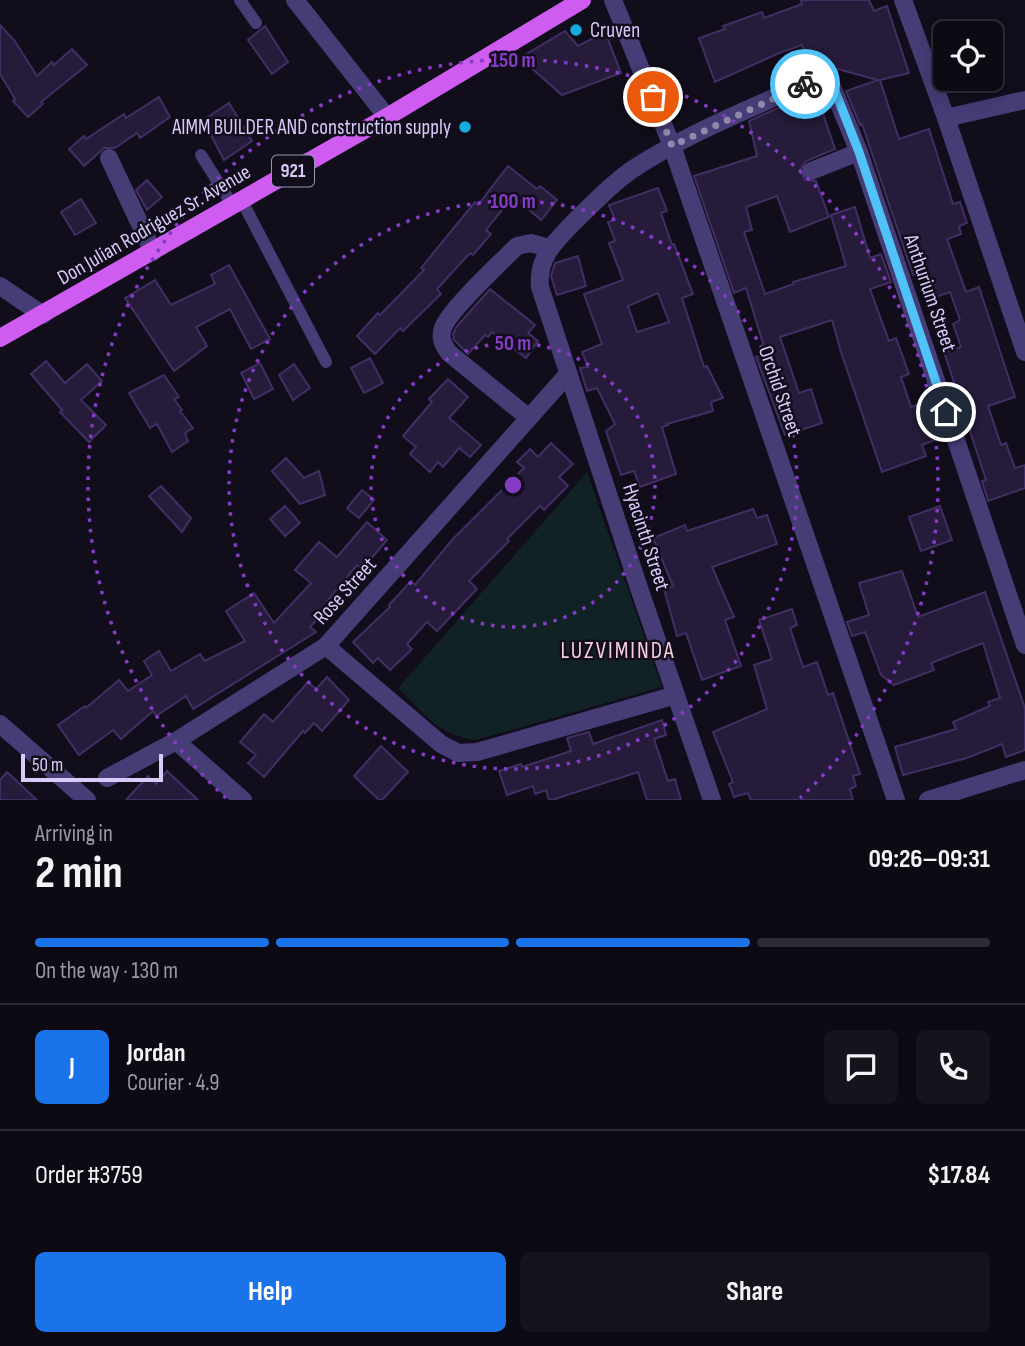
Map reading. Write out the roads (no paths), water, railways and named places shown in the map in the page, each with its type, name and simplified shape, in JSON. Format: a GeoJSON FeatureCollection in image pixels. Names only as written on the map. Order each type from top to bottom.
{"type":"FeatureCollection","features":[{"type":"Feature","properties":{"kind":"main road","name":"Don Julian Rodriguez Sr. Avenue"},"geometry":{"type":"LineString","coordinates":[[0,338],[387,117],[582,0]]}},
{"type":"Feature","properties":{"kind":"street"},"geometry":{"type":"LineString","coordinates":[[295,0],[387,117]]}},
{"type":"Feature","properties":{"kind":"street","name":"Orchid Street"},"geometry":{"type":"LineString","coordinates":[[613,0],[672,146],[896,800]]}},
{"type":"Feature","properties":{"kind":"street"},"geometry":{"type":"LineString","coordinates":[[902,0],[946,118],[1025,352]]}},
{"type":"Feature","properties":{"kind":"street","name":"Anthurium Street"},"geometry":{"type":"LineString","coordinates":[[672,146],[812,80],[825,80],[833,86],[859,152],[1025,645]]}},
{"type":"Feature","properties":{"kind":"street"},"geometry":{"type":"LineString","coordinates":[[946,118],[1025,100]]}},
{"type":"Feature","properties":{"kind":"street"},"geometry":{"type":"LineString","coordinates":[[529,418],[449,354],[441,336],[448,319],[517,246],[531,243],[548,248],[618,180],[672,146]]}},
{"type":"Feature","properties":{"kind":"street"},"geometry":{"type":"LineString","coordinates":[[811,171],[859,152]]}},
{"type":"Feature","properties":{"kind":"street"},"geometry":{"type":"LineString","coordinates":[[109,158],[153,252]]}},
{"type":"Feature","properties":{"kind":"street","name":"Hyacinth Street"},"geometry":{"type":"LineString","coordinates":[[548,248],[541,266],[540,287],[712,800]]}},
{"type":"Feature","properties":{"kind":"street"},"geometry":{"type":"LineString","coordinates":[[0,286],[43,315]]}},
{"type":"Feature","properties":{"kind":"street","name":"Rose Street"},"geometry":{"type":"LineString","coordinates":[[107,778],[176,741],[326,646],[568,374]]}},
{"type":"Feature","properties":{"kind":"street"},"geometry":{"type":"LineString","coordinates":[[326,646],[441,744],[458,753],[477,752],[676,695]]}},
{"type":"Feature","properties":{"kind":"street"},"geometry":{"type":"LineString","coordinates":[[0,724],[87,800]]}},
{"type":"Feature","properties":{"kind":"street"},"geometry":{"type":"LineString","coordinates":[[176,741],[243,800]]}},
{"type":"Feature","properties":{"kind":"street"},"geometry":{"type":"LineString","coordinates":[[928,800],[1025,770]]}},
{"type":"Feature","properties":{"kind":"lane"},"geometry":{"type":"LineString","coordinates":[[240,0],[257,23]]}},
{"type":"Feature","properties":{"kind":"lane"},"geometry":{"type":"LineString","coordinates":[[201,155],[237,203],[326,362]]}},
{"type":"Feature","properties":{"kind":"place","name":"Cruven"},"geometry":{"type":"Point","coordinates":[576,30]}},
{"type":"Feature","properties":{"kind":"place","name":"AIMM BUILDER AND construction supply"},"geometry":{"type":"Point","coordinates":[465,127]}},
{"type":"Feature","properties":{"kind":"district","name":"LUZVIMINDA"},"geometry":{"type":"Point","coordinates":[618,651]}}]}
